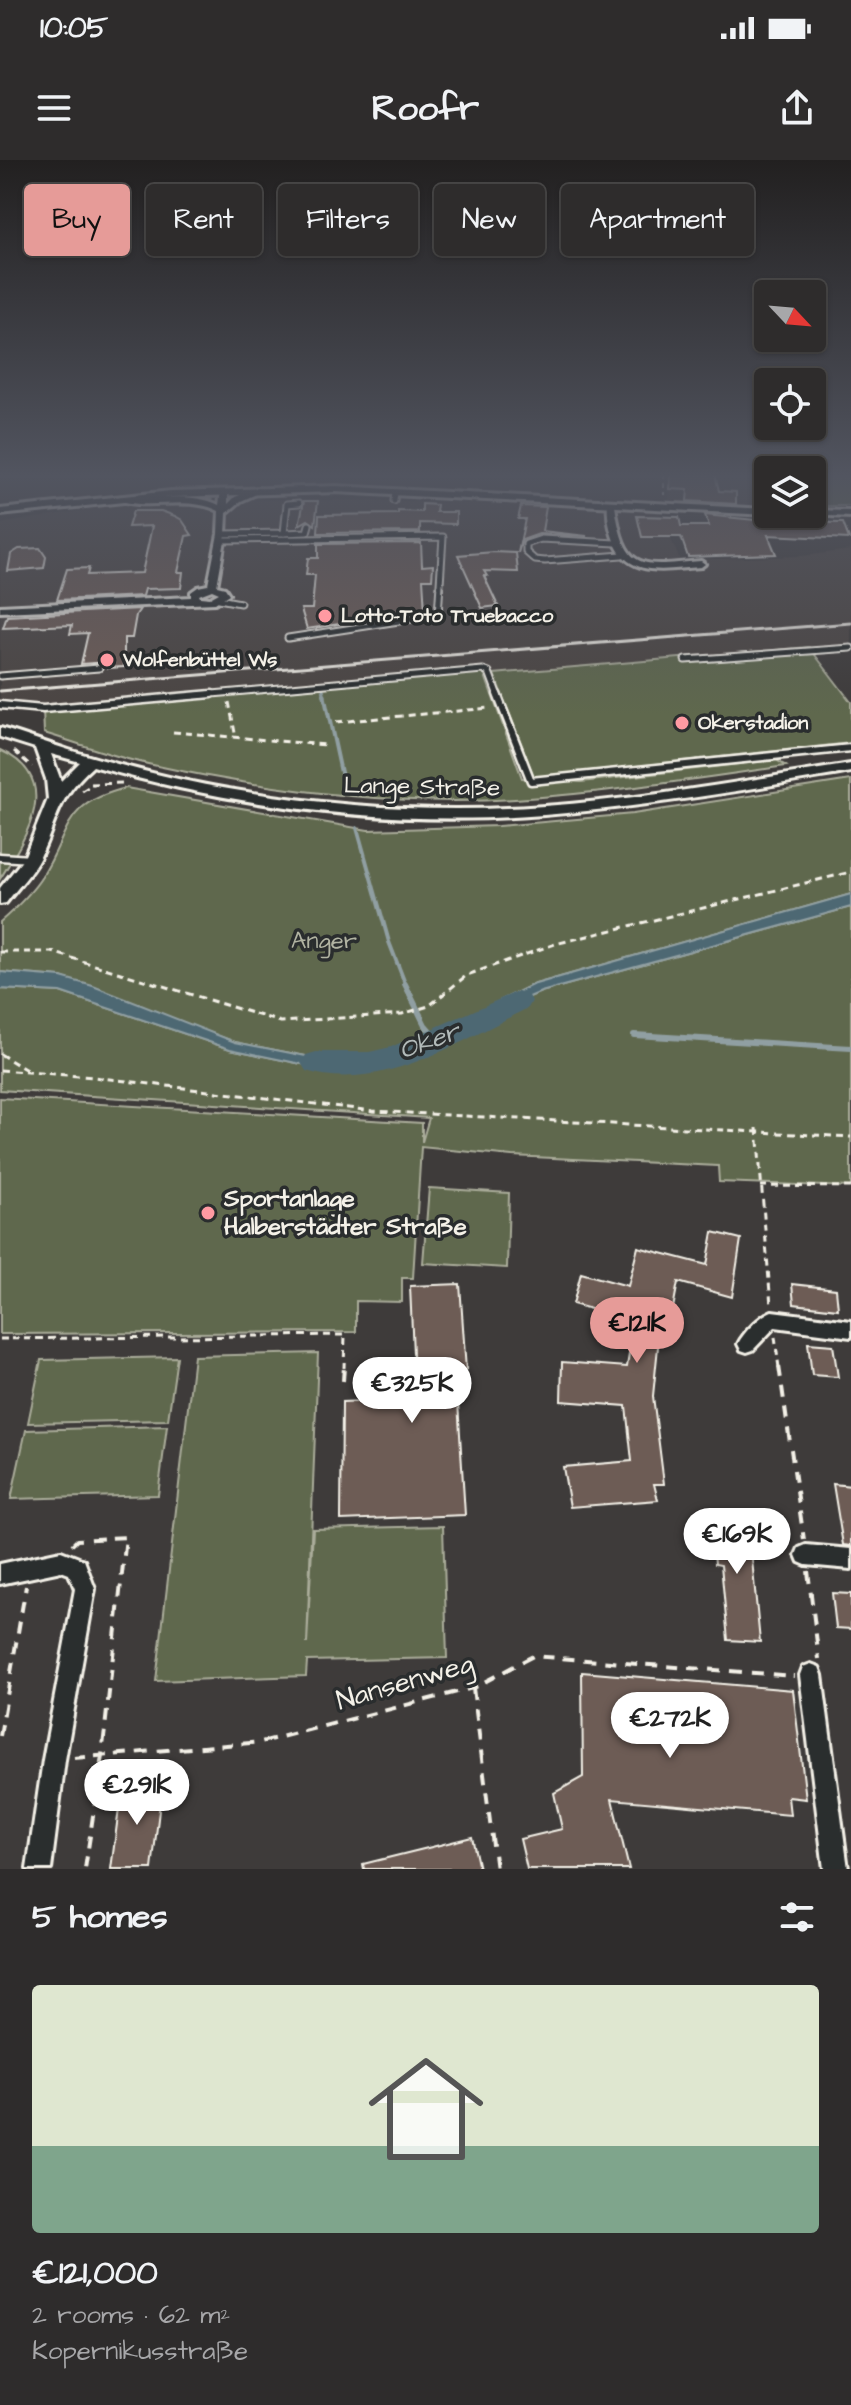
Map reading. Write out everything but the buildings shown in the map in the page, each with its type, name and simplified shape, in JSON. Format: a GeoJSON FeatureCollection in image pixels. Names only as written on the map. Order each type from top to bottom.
{"type":"FeatureCollection","features":[{"type":"Feature","properties":{"kind":"main road","name":"Lange Straße"},"geometry":{"type":"LineString","coordinates":[[0,732],[89,762],[188,788],[285,805],[420,813],[499,813],[638,800],[851,768]]}},
{"type":"Feature","properties":{"kind":"main road"},"geometry":{"type":"LineString","coordinates":[[41,746],[53,779],[55,799]]}},
{"type":"Feature","properties":{"kind":"main road"},"geometry":{"type":"LineString","coordinates":[[0,899],[31,859],[55,799],[68,781],[89,762]]}},
{"type":"Feature","properties":{"kind":"street"},"geometry":{"type":"LineString","coordinates":[[212,587],[218,554]]}},
{"type":"Feature","properties":{"kind":"street"},"geometry":{"type":"LineString","coordinates":[[622,555],[630,562],[653,567],[701,564]]}},
{"type":"Feature","properties":{"kind":"street"},"geometry":{"type":"LineString","coordinates":[[0,609],[219,599],[224,592],[212,587],[196,591],[197,600]]}},
{"type":"Feature","properties":{"kind":"street"},"geometry":{"type":"LineString","coordinates":[[747,1344],[772,1319],[851,1329]]}},
{"type":"Feature","properties":{"kind":"street"},"geometry":{"type":"LineString","coordinates":[[806,1555],[851,1559]]}},
{"type":"Feature","properties":{"kind":"street"},"geometry":{"type":"LineString","coordinates":[[0,1574],[29,1567],[69,1564],[85,1589],[54,1760],[39,1869]]}},
{"type":"Feature","properties":{"kind":"street"},"geometry":{"type":"LineString","coordinates":[[811,1675],[836,1869]]}},
{"type":"Feature","properties":{"kind":"lane"},"geometry":{"type":"LineString","coordinates":[[288,638],[438,615],[442,554]]}},
{"type":"Feature","properties":{"kind":"lane"},"geometry":{"type":"LineString","coordinates":[[528,554],[535,560],[545,561],[601,554],[622,555]]}},
{"type":"Feature","properties":{"kind":"lane"},"geometry":{"type":"LineString","coordinates":[[219,599],[240,603]]}},
{"type":"Feature","properties":{"kind":"lane"},"geometry":{"type":"LineString","coordinates":[[685,660],[851,648]]}},
{"type":"Feature","properties":{"kind":"lane"},"geometry":{"type":"LineString","coordinates":[[0,676],[99,668]]}},
{"type":"Feature","properties":{"kind":"lane"},"geometry":{"type":"LineString","coordinates":[[0,705],[43,709],[483,670],[489,672],[531,781],[851,748]]}},
{"type":"Feature","properties":{"kind":"lane"},"geometry":{"type":"LineString","coordinates":[[0,857],[31,859]]}},
{"type":"Feature","properties":{"kind":"path"},"geometry":{"type":"LineString","coordinates":[[227,693],[236,738]]}},
{"type":"Feature","properties":{"kind":"path"},"geometry":{"type":"LineString","coordinates":[[336,722],[502,707]]}},
{"type":"Feature","properties":{"kind":"path"},"geometry":{"type":"LineString","coordinates":[[173,732],[326,745]]}},
{"type":"Feature","properties":{"kind":"path"},"geometry":{"type":"LineString","coordinates":[[9,748],[39,773]]}},
{"type":"Feature","properties":{"kind":"path"},"geometry":{"type":"LineString","coordinates":[[0,952],[52,952],[281,1022],[402,1014],[429,1006],[467,975],[555,944],[851,872]]}},
{"type":"Feature","properties":{"kind":"path"},"geometry":{"type":"LineString","coordinates":[[0,1054],[28,1071]]}},
{"type":"Feature","properties":{"kind":"path"},"geometry":{"type":"LineString","coordinates":[[0,1070],[374,1111],[757,1128],[851,1137]]}},
{"type":"Feature","properties":{"kind":"path"},"geometry":{"type":"LineString","coordinates":[[757,1128],[772,1319],[819,1660],[811,1675]]}},
{"type":"Feature","properties":{"kind":"path"},"geometry":{"type":"LineString","coordinates":[[760,1186],[851,1187]]}},
{"type":"Feature","properties":{"kind":"path"},"geometry":{"type":"LineString","coordinates":[[0,1339],[345,1335],[343,1381]]}},
{"type":"Feature","properties":{"kind":"path"},"geometry":{"type":"LineString","coordinates":[[69,1564],[77,1540],[126,1537],[102,1756],[85,1869]]}},
{"type":"Feature","properties":{"kind":"path"},"geometry":{"type":"LineString","coordinates":[[0,1736],[29,1567]]}},
{"type":"Feature","properties":{"kind":"path","name":"Nansenweg"},"geometry":{"type":"LineString","coordinates":[[54,1760],[261,1742],[473,1688],[533,1656],[776,1677],[811,1675]]}},
{"type":"Feature","properties":{"kind":"path"},"geometry":{"type":"LineString","coordinates":[[473,1688],[496,1869]]}},
{"type":"Feature","properties":{"kind":"shaded area"},"geometry":{"type":"Polygon","coordinates":[[[0,554],[677,554],[680,560],[851,554],[851,644],[494,674],[483,670],[43,709],[0,708],[0,554]]]}},
{"type":"Feature","properties":{"kind":"green space","name":"Okerstadion"},"geometry":{"type":"Polygon","coordinates":[[[809,647],[851,702],[851,743],[534,777],[494,674],[809,647]]]}},
{"type":"Feature","properties":{"kind":"green space"},"geometry":{"type":"Polygon","coordinates":[[[483,670],[522,778],[581,782],[776,760],[786,766],[549,796],[423,801],[331,794],[239,782],[135,761],[44,733],[43,709],[483,670]]]}},
{"type":"Feature","properties":{"kind":"green space"},"geometry":{"type":"Polygon","coordinates":[[[0,750],[19,762],[31,776],[35,792],[29,827],[0,879],[0,750]]]}},
{"type":"Feature","properties":{"kind":"green space","name":"Anger"},"geometry":{"type":"Polygon","coordinates":[[[851,780],[851,894],[532,985],[431,1034],[391,1049],[351,1058],[316,1058],[235,1042],[61,977],[0,972],[0,922],[39,882],[79,810],[105,794],[126,788],[368,830],[498,826],[633,814],[851,780]]]}},
{"type":"Feature","properties":{"kind":"green space"},"geometry":{"type":"Polygon","coordinates":[[[851,907],[851,1187],[719,1182],[718,1166],[512,1156],[421,1147],[413,1278],[402,1278],[402,1302],[356,1301],[356,1332],[0,1334],[0,1098],[422,1123],[422,1142],[429,1118],[0,1090],[0,989],[60,992],[230,1049],[311,1066],[347,1066],[432,1044],[480,1018],[541,992],[851,907]]]}},
{"type":"Feature","properties":{"kind":"green space"},"geometry":{"type":"Polygon","coordinates":[[[429,1188],[509,1193],[507,1268],[423,1263],[429,1188]]]}},
{"type":"Feature","properties":{"kind":"green space"},"geometry":{"type":"Polygon","coordinates":[[[318,1353],[307,1644],[313,1529],[443,1526],[447,1658],[307,1661],[306,1676],[156,1681],[194,1356],[318,1353]]]}},
{"type":"Feature","properties":{"kind":"green space"},"geometry":{"type":"Polygon","coordinates":[[[177,1357],[168,1420],[28,1423],[41,1360],[177,1357]]]}},
{"type":"Feature","properties":{"kind":"green space"},"geometry":{"type":"Polygon","coordinates":[[[167,1426],[158,1495],[11,1499],[26,1430],[167,1426]]]}},
{"type":"Feature","properties":{"kind":"water"},"geometry":{"type":"Polygon","coordinates":[[[851,894],[851,907],[541,992],[480,1018],[432,1044],[347,1066],[311,1066],[230,1049],[60,992],[0,989],[0,972],[61,977],[93,986],[235,1042],[316,1058],[351,1058],[391,1049],[431,1034],[532,985],[851,894]]]}},
{"type":"Feature","properties":{"kind":"waterway"},"geometry":{"type":"LineString","coordinates":[[323,689],[325,696]]}},
{"type":"Feature","properties":{"kind":"waterway"},"geometry":{"type":"LineString","coordinates":[[324,694],[345,791]]}},
{"type":"Feature","properties":{"kind":"waterway"},"geometry":{"type":"LineString","coordinates":[[357,828],[389,942],[406,986]]}},
{"type":"Feature","properties":{"kind":"waterway"},"geometry":{"type":"LineString","coordinates":[[405,984],[425,1025],[439,1041]]}},
{"type":"Feature","properties":{"kind":"waterway","name":"Oker"},"geometry":{"type":"LineString","coordinates":[[316,1063],[369,1063],[395,1056],[446,1036],[518,1001]]}},
{"type":"Feature","properties":{"kind":"waterway"},"geometry":{"type":"LineString","coordinates":[[634,1035],[851,1048]]}},
{"type":"Feature","properties":{"kind":"railway"},"geometry":{"type":"LineString","coordinates":[[0,691],[851,623]]}},
{"type":"Feature","properties":{"kind":"place","name":"Lotto-Toto Truebacco"},"geometry":{"type":"Point","coordinates":[325,616]}},
{"type":"Feature","properties":{"kind":"place","name":"Wolfenbüttel Ws"},"geometry":{"type":"Point","coordinates":[107,660]}},
{"type":"Feature","properties":{"kind":"place","name":"Okerstadion"},"geometry":{"type":"Point","coordinates":[682,723]}},
{"type":"Feature","properties":{"kind":"place","name":"Sportanlage Halberstädter Straße"},"geometry":{"type":"Point","coordinates":[208,1213]}}]}
